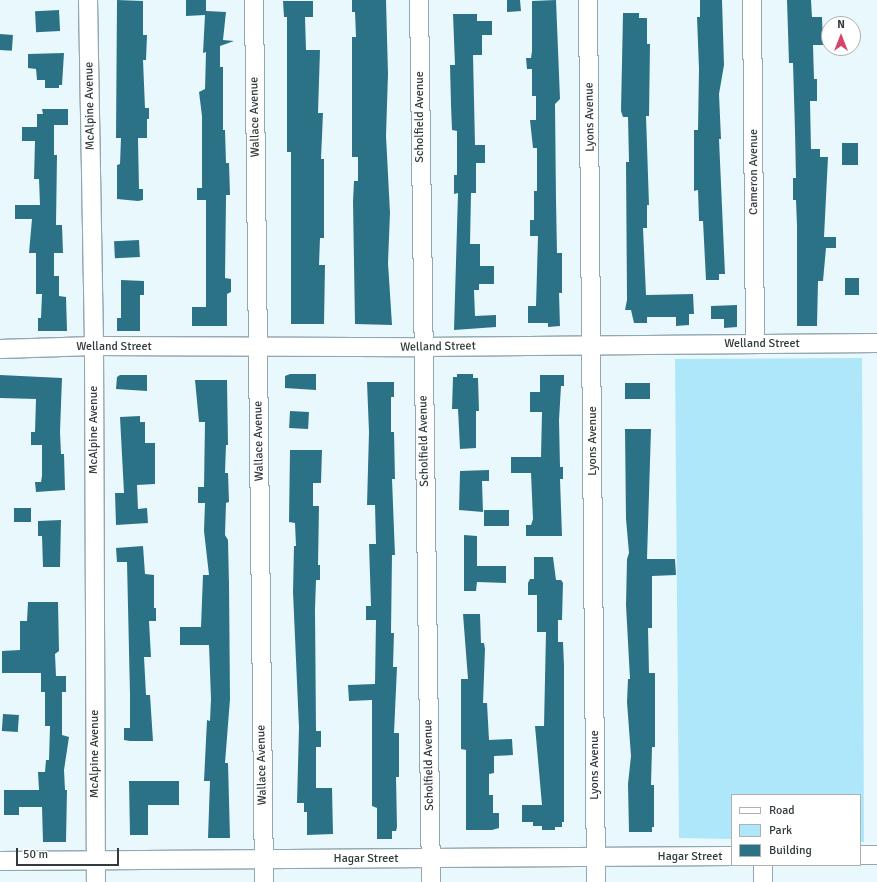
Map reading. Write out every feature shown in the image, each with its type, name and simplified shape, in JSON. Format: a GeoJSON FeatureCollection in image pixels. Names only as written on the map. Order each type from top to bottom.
{"type":"FeatureCollection","features":[{"type":"Feature","properties":{"kind":"street","name":"McAlpine Avenue"},"geometry":{"type":"LineString","coordinates":[[88,0],[94,346],[96,882]]}},
{"type":"Feature","properties":{"kind":"street","name":"Wallace Avenue"},"geometry":{"type":"LineString","coordinates":[[254,0],[264,882]]}},
{"type":"Feature","properties":{"kind":"street","name":"Scholfield Avenue"},"geometry":{"type":"LineString","coordinates":[[419,0],[422,347],[430,882]]}},
{"type":"Feature","properties":{"kind":"street","name":"Lyons Avenue"},"geometry":{"type":"LineString","coordinates":[[588,0],[593,344],[596,882]]}},
{"type":"Feature","properties":{"kind":"street","name":"Cameron Avenue"},"geometry":{"type":"LineString","coordinates":[[752,0],[755,344]]}},
{"type":"Feature","properties":{"kind":"street","name":"Welland Street"},"geometry":{"type":"LineString","coordinates":[[0,349],[94,346],[258,348],[593,344],[877,343]]}},
{"type":"Feature","properties":{"kind":"street"},"geometry":{"type":"LineString","coordinates":[[861,855],[877,855]]}},
{"type":"Feature","properties":{"kind":"street","name":"Hagar Street"},"geometry":{"type":"LineString","coordinates":[[0,861],[731,856]]}},
{"type":"Feature","properties":{"kind":"street"},"geometry":{"type":"LineString","coordinates":[[762,882],[763,866]]}},
{"type":"Feature","properties":{"kind":"green space"},"geometry":{"type":"Polygon","coordinates":[[[862,358],[864,842],[861,842],[861,794],[731,794],[731,839],[679,838],[675,359],[862,358]]]}},
{"type":"Feature","properties":{"kind":"building"},"geometry":{"type":"Polygon","coordinates":[[[117,0],[143,1],[143,35],[147,35],[146,60],[143,60],[145,108],[149,108],[149,119],[147,119],[147,138],[138,138],[139,189],[143,189],[143,200],[138,201],[117,199],[117,165],[120,164],[121,138],[116,138],[117,0]]]}},
{"type":"Feature","properties":{"kind":"building"},"geometry":{"type":"Polygon","coordinates":[[[186,0],[206,0],[206,11],[226,12],[223,40],[234,41],[220,46],[220,67],[223,67],[223,130],[225,130],[226,163],[229,163],[230,195],[226,195],[225,278],[231,279],[231,292],[227,294],[227,326],[192,326],[192,307],[206,307],[206,200],[197,200],[197,188],[202,188],[202,116],[199,92],[205,89],[206,52],[203,53],[205,15],[186,16],[186,0]]]}},
{"type":"Feature","properties":{"kind":"building"},"geometry":{"type":"Polygon","coordinates":[[[352,0],[386,0],[388,74],[386,136],[390,213],[388,263],[392,325],[355,324],[353,201],[354,181],[358,181],[358,157],[352,157],[352,37],[356,37],[355,12],[352,12],[352,0]]]}},
{"type":"Feature","properties":{"kind":"building"},"geometry":{"type":"Polygon","coordinates":[[[507,0],[520,0],[521,11],[507,12],[507,0]]]}},
{"type":"Feature","properties":{"kind":"building"},"geometry":{"type":"Polygon","coordinates":[[[556,0],[560,99],[555,104],[557,253],[562,253],[562,293],[559,293],[560,326],[548,327],[548,323],[528,323],[528,306],[536,306],[538,236],[530,236],[530,220],[534,220],[534,191],[537,191],[537,148],[533,148],[530,120],[536,120],[536,96],[532,96],[532,69],[527,69],[526,58],[531,58],[532,51],[532,1],[556,0]]]}},
{"type":"Feature","properties":{"kind":"building"},"geometry":{"type":"Polygon","coordinates":[[[700,0],[722,0],[724,65],[719,94],[721,139],[719,139],[725,274],[719,274],[719,280],[706,280],[703,221],[699,221],[698,190],[694,191],[694,130],[698,130],[699,69],[697,17],[700,17],[700,0]]]}},
{"type":"Feature","properties":{"kind":"building"},"geometry":{"type":"Polygon","coordinates":[[[787,0],[811,0],[812,17],[821,17],[821,45],[813,45],[814,79],[817,79],[817,101],[810,101],[811,149],[820,149],[820,157],[828,157],[824,237],[836,237],[836,248],[826,248],[823,281],[818,281],[817,326],[797,326],[797,226],[796,200],[793,200],[793,178],[796,178],[793,63],[789,63],[787,0]]]}},
{"type":"Feature","properties":{"kind":"building"},"geometry":{"type":"Polygon","coordinates":[[[283,1],[313,1],[313,17],[305,17],[306,50],[320,50],[318,113],[323,113],[321,159],[324,159],[324,238],[320,238],[319,265],[325,265],[324,324],[291,324],[291,152],[287,152],[287,17],[284,17],[283,1]]]}},
{"type":"Feature","properties":{"kind":"building"},"geometry":{"type":"Polygon","coordinates":[[[59,10],[60,31],[36,32],[35,11],[59,10]]]}},
{"type":"Feature","properties":{"kind":"building"},"geometry":{"type":"Polygon","coordinates":[[[623,13],[639,13],[639,18],[647,18],[647,44],[650,44],[649,116],[646,116],[649,205],[647,205],[647,228],[643,228],[646,295],[693,294],[694,314],[689,314],[689,325],[676,326],[676,317],[647,317],[647,323],[634,323],[631,310],[625,310],[627,300],[626,162],[629,162],[628,117],[623,117],[621,111],[623,13]]]}},
{"type":"Feature","properties":{"kind":"building"},"geometry":{"type":"Polygon","coordinates":[[[453,14],[477,14],[477,21],[492,21],[492,35],[482,35],[482,55],[473,55],[475,145],[485,145],[485,163],[476,163],[476,193],[471,193],[470,244],[480,244],[480,266],[494,266],[494,284],[479,284],[479,290],[474,290],[475,316],[496,315],[496,327],[454,330],[458,193],[454,194],[454,175],[457,175],[457,131],[452,130],[451,105],[450,65],[455,65],[453,14]]]}},
{"type":"Feature","properties":{"kind":"building"},"geometry":{"type":"Polygon","coordinates":[[[0,34],[13,35],[12,51],[0,50],[0,34]]]}},
{"type":"Feature","properties":{"kind":"building"},"geometry":{"type":"Polygon","coordinates":[[[64,53],[62,85],[59,85],[59,88],[45,88],[45,80],[37,80],[36,69],[28,68],[28,54],[64,53]]]}},
{"type":"Feature","properties":{"kind":"building"},"geometry":{"type":"Polygon","coordinates":[[[42,109],[68,109],[68,125],[54,125],[54,155],[57,155],[56,225],[62,225],[63,253],[54,253],[54,276],[59,276],[59,296],[66,297],[67,331],[38,331],[38,318],[41,318],[42,294],[36,294],[36,253],[29,253],[32,219],[15,219],[15,205],[40,205],[39,179],[34,179],[35,141],[22,141],[22,127],[37,127],[37,114],[43,114],[42,109]]]}},
{"type":"Feature","properties":{"kind":"building"},"geometry":{"type":"Polygon","coordinates":[[[842,143],[858,143],[858,165],[842,165],[842,143]]]}},
{"type":"Feature","properties":{"kind":"building"},"geometry":{"type":"Polygon","coordinates":[[[139,240],[140,257],[115,258],[114,241],[139,240]]]}},
{"type":"Feature","properties":{"kind":"building"},"geometry":{"type":"Polygon","coordinates":[[[845,278],[859,278],[859,295],[845,295],[845,278]]]}},
{"type":"Feature","properties":{"kind":"building"},"geometry":{"type":"Polygon","coordinates":[[[121,280],[144,281],[144,295],[140,295],[140,331],[117,331],[117,318],[121,318],[121,280]]]}},
{"type":"Feature","properties":{"kind":"building"},"geometry":{"type":"Polygon","coordinates":[[[737,305],[737,327],[724,328],[724,319],[711,319],[711,306],[737,305]]]}},
{"type":"Feature","properties":{"kind":"building"},"geometry":{"type":"Polygon","coordinates":[[[290,374],[316,374],[316,390],[285,388],[285,376],[290,374]]]}},
{"type":"Feature","properties":{"kind":"building"},"geometry":{"type":"Polygon","coordinates":[[[457,374],[473,374],[473,378],[478,378],[479,411],[476,411],[476,448],[460,449],[458,409],[452,409],[453,377],[457,377],[457,374]]]}},
{"type":"Feature","properties":{"kind":"building"},"geometry":{"type":"Polygon","coordinates":[[[0,375],[62,378],[60,432],[61,454],[64,454],[65,490],[36,492],[35,482],[41,482],[42,476],[42,445],[31,445],[31,432],[35,432],[36,399],[0,398],[0,375]]]}},
{"type":"Feature","properties":{"kind":"building"},"geometry":{"type":"Polygon","coordinates":[[[120,375],[147,375],[147,391],[116,389],[117,377],[120,375]]]}},
{"type":"Feature","properties":{"kind":"building"},"geometry":{"type":"Polygon","coordinates":[[[540,375],[564,375],[564,386],[561,386],[559,420],[560,467],[563,467],[563,479],[560,479],[562,536],[526,536],[526,525],[531,525],[533,519],[531,473],[511,473],[511,457],[541,457],[542,412],[530,412],[530,392],[540,392],[540,375]]]}},
{"type":"Feature","properties":{"kind":"building"},"geometry":{"type":"Polygon","coordinates":[[[195,380],[227,380],[228,445],[226,445],[225,473],[228,473],[229,502],[226,503],[225,535],[228,540],[230,699],[225,763],[228,763],[230,838],[208,838],[210,781],[204,781],[207,720],[210,721],[211,699],[209,645],[180,645],[180,627],[201,627],[203,575],[209,575],[204,531],[205,503],[198,503],[198,487],[204,487],[205,422],[199,422],[195,380]]]}},
{"type":"Feature","properties":{"kind":"building"},"geometry":{"type":"Polygon","coordinates":[[[367,382],[394,382],[394,397],[391,397],[391,432],[394,432],[395,479],[392,479],[395,555],[392,555],[391,633],[394,633],[393,667],[397,667],[394,733],[399,733],[399,777],[396,777],[397,827],[396,831],[392,831],[392,839],[377,839],[377,808],[372,806],[372,700],[349,701],[348,685],[375,684],[376,620],[366,620],[366,606],[371,606],[369,544],[376,544],[375,505],[367,505],[369,432],[367,382]]]}},
{"type":"Feature","properties":{"kind":"building"},"geometry":{"type":"Polygon","coordinates":[[[625,383],[650,383],[650,399],[625,399],[625,383]]]}},
{"type":"Feature","properties":{"kind":"building"},"geometry":{"type":"Polygon","coordinates":[[[290,411],[309,412],[308,429],[289,428],[290,411]]]}},
{"type":"Feature","properties":{"kind":"building"},"geometry":{"type":"Polygon","coordinates":[[[140,416],[140,422],[145,422],[145,443],[155,443],[155,484],[137,485],[138,509],[147,508],[148,523],[116,525],[115,493],[124,493],[120,417],[140,416]]]}},
{"type":"Feature","properties":{"kind":"building"},"geometry":{"type":"Polygon","coordinates":[[[625,429],[651,429],[647,559],[675,559],[676,575],[652,576],[652,628],[648,628],[649,673],[655,673],[655,747],[652,747],[651,785],[654,785],[654,827],[652,827],[652,832],[629,832],[628,784],[631,756],[627,702],[628,679],[630,679],[626,605],[627,559],[629,553],[626,519],[625,429]]]}},
{"type":"Feature","properties":{"kind":"building"},"geometry":{"type":"Polygon","coordinates":[[[290,450],[322,450],[321,483],[313,483],[313,506],[319,506],[318,565],[320,565],[320,580],[316,580],[315,609],[316,731],[321,731],[321,747],[316,747],[316,788],[332,788],[333,834],[307,835],[307,812],[304,812],[304,803],[297,803],[299,728],[293,592],[294,546],[296,546],[295,523],[289,522],[290,450]]]}},
{"type":"Feature","properties":{"kind":"building"},"geometry":{"type":"Polygon","coordinates":[[[489,470],[489,481],[482,481],[483,512],[459,510],[460,471],[489,470]]]}},
{"type":"Feature","properties":{"kind":"building"},"geometry":{"type":"Polygon","coordinates":[[[14,508],[31,508],[31,522],[14,522],[14,508]]]}},
{"type":"Feature","properties":{"kind":"building"},"geometry":{"type":"Polygon","coordinates":[[[484,510],[509,510],[509,526],[484,526],[484,510]]]}},
{"type":"Feature","properties":{"kind":"building"},"geometry":{"type":"Polygon","coordinates":[[[61,520],[60,567],[43,567],[42,536],[38,536],[38,521],[61,520]]]}},
{"type":"Feature","properties":{"kind":"building"},"geometry":{"type":"Polygon","coordinates":[[[464,535],[477,536],[477,566],[506,566],[506,583],[477,582],[476,591],[464,591],[464,535]]]}},
{"type":"Feature","properties":{"kind":"building"},"geometry":{"type":"Polygon","coordinates":[[[143,546],[145,574],[154,575],[154,608],[156,608],[156,621],[149,621],[151,657],[144,657],[146,695],[150,695],[153,741],[130,741],[124,740],[124,728],[130,728],[127,562],[117,562],[116,548],[143,546]]]}},
{"type":"Feature","properties":{"kind":"building"},"geometry":{"type":"Polygon","coordinates":[[[534,557],[553,557],[556,580],[561,580],[563,583],[562,620],[558,620],[558,642],[563,642],[564,666],[564,822],[562,822],[562,827],[555,827],[555,830],[542,830],[542,826],[533,826],[533,822],[522,822],[522,805],[542,805],[535,726],[544,726],[546,632],[537,632],[537,595],[528,595],[528,583],[530,579],[534,579],[534,557]]]}},
{"type":"Feature","properties":{"kind":"building"},"geometry":{"type":"Polygon","coordinates":[[[28,602],[58,602],[59,651],[55,654],[56,676],[66,676],[66,692],[62,692],[62,735],[69,737],[64,770],[65,790],[67,790],[66,842],[43,842],[42,807],[19,807],[19,815],[4,815],[4,790],[39,790],[38,772],[45,772],[46,760],[49,760],[50,726],[45,726],[45,692],[41,692],[41,673],[2,673],[2,651],[20,650],[20,621],[27,621],[28,602]]]}},
{"type":"Feature","properties":{"kind":"building"},"geometry":{"type":"Polygon","coordinates":[[[463,614],[480,614],[481,643],[484,643],[485,649],[483,703],[487,703],[489,740],[512,739],[513,755],[494,756],[494,773],[489,774],[489,795],[493,795],[493,813],[499,813],[499,828],[492,830],[466,830],[466,750],[461,749],[461,679],[468,679],[463,614]]]}},
{"type":"Feature","properties":{"kind":"building"},"geometry":{"type":"Polygon","coordinates":[[[3,714],[19,715],[18,732],[2,731],[3,714]]]}},
{"type":"Feature","properties":{"kind":"building"},"geometry":{"type":"Polygon","coordinates":[[[129,781],[179,781],[179,805],[148,805],[148,835],[130,835],[129,781]]]}}]}
